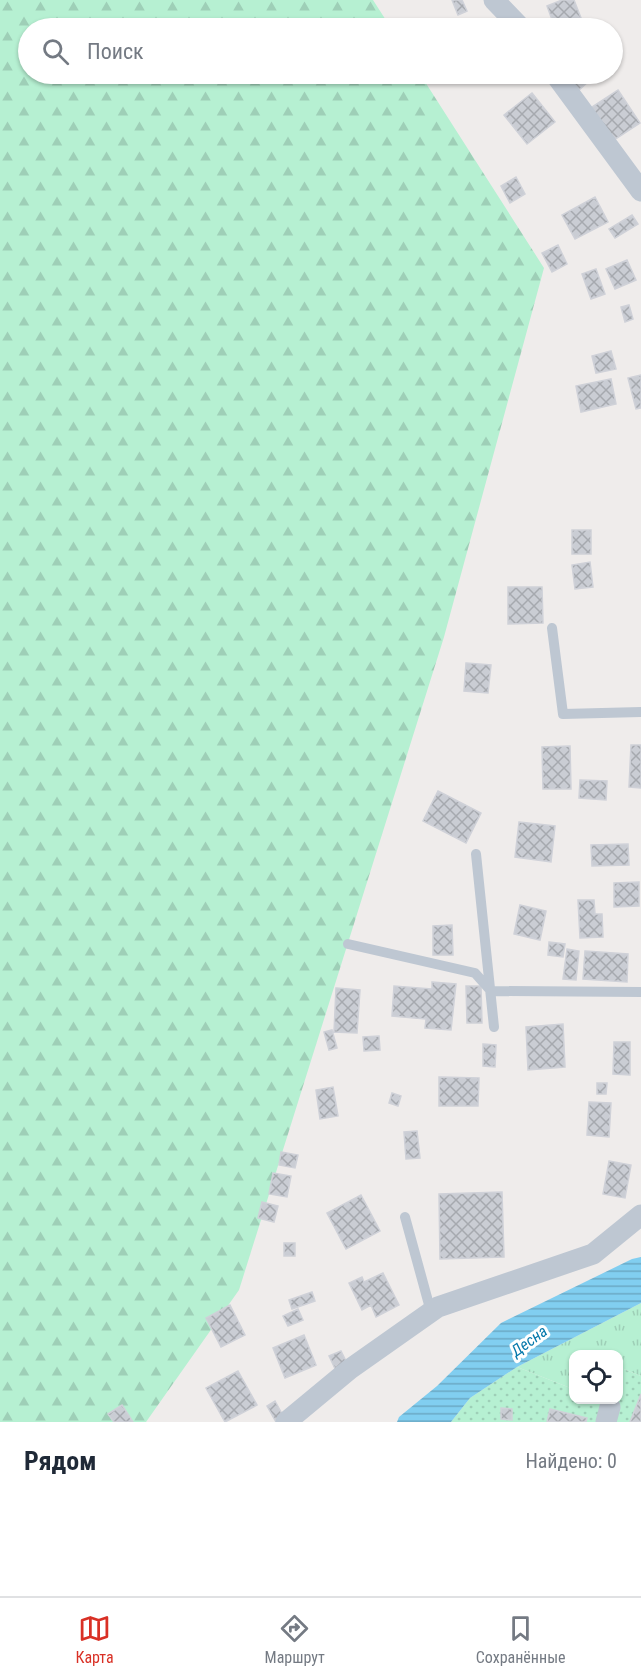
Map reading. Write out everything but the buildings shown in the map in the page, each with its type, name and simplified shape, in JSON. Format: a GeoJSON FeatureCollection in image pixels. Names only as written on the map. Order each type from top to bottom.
{"type":"FeatureCollection","features":[{"type":"Feature","properties":{"kind":"street"},"geometry":{"type":"LineString","coordinates":[[494,0],[511,18]]}},
{"type":"Feature","properties":{"kind":"street"},"geometry":{"type":"LineString","coordinates":[[562,84],[641,190]]}},
{"type":"Feature","properties":{"kind":"street"},"geometry":{"type":"LineString","coordinates":[[286,1422],[350,1369],[438,1307],[593,1254],[641,1215]]}},
{"type":"Feature","properties":{"kind":"lane"},"geometry":{"type":"LineString","coordinates":[[552,628],[563,714],[641,712]]}},
{"type":"Feature","properties":{"kind":"lane"},"geometry":{"type":"LineString","coordinates":[[476,854],[494,1026]]}},
{"type":"Feature","properties":{"kind":"lane"},"geometry":{"type":"LineString","coordinates":[[348,944],[475,973],[491,991],[641,992]]}},
{"type":"Feature","properties":{"kind":"lane"},"geometry":{"type":"LineString","coordinates":[[405,1217],[431,1312]]}},
{"type":"Feature","properties":{"kind":"green space"},"geometry":{"type":"Polygon","coordinates":[[[0,0],[373,0],[385,18],[18,18],[18,84],[426,84],[544,268],[444,637],[239,1290],[146,1422],[0,1422],[0,0]]]}},
{"type":"Feature","properties":{"kind":"green space"},"geometry":{"type":"Polygon","coordinates":[[[641,1303],[641,1376],[623,1369],[623,1350],[569,1350],[569,1387],[517,1367],[641,1303]]]}},
{"type":"Feature","properties":{"kind":"green space"},"geometry":{"type":"Polygon","coordinates":[[[517,1367],[569,1387],[569,1404],[623,1404],[623,1369],[641,1376],[641,1422],[451,1422],[470,1398],[517,1367]]]}},
{"type":"Feature","properties":{"kind":"water","name":"Десна"},"geometry":{"type":"Polygon","coordinates":[[[641,1257],[641,1303],[517,1367],[470,1398],[451,1422],[397,1422],[399,1417],[437,1386],[501,1323],[632,1259],[641,1257]]]}}]}
